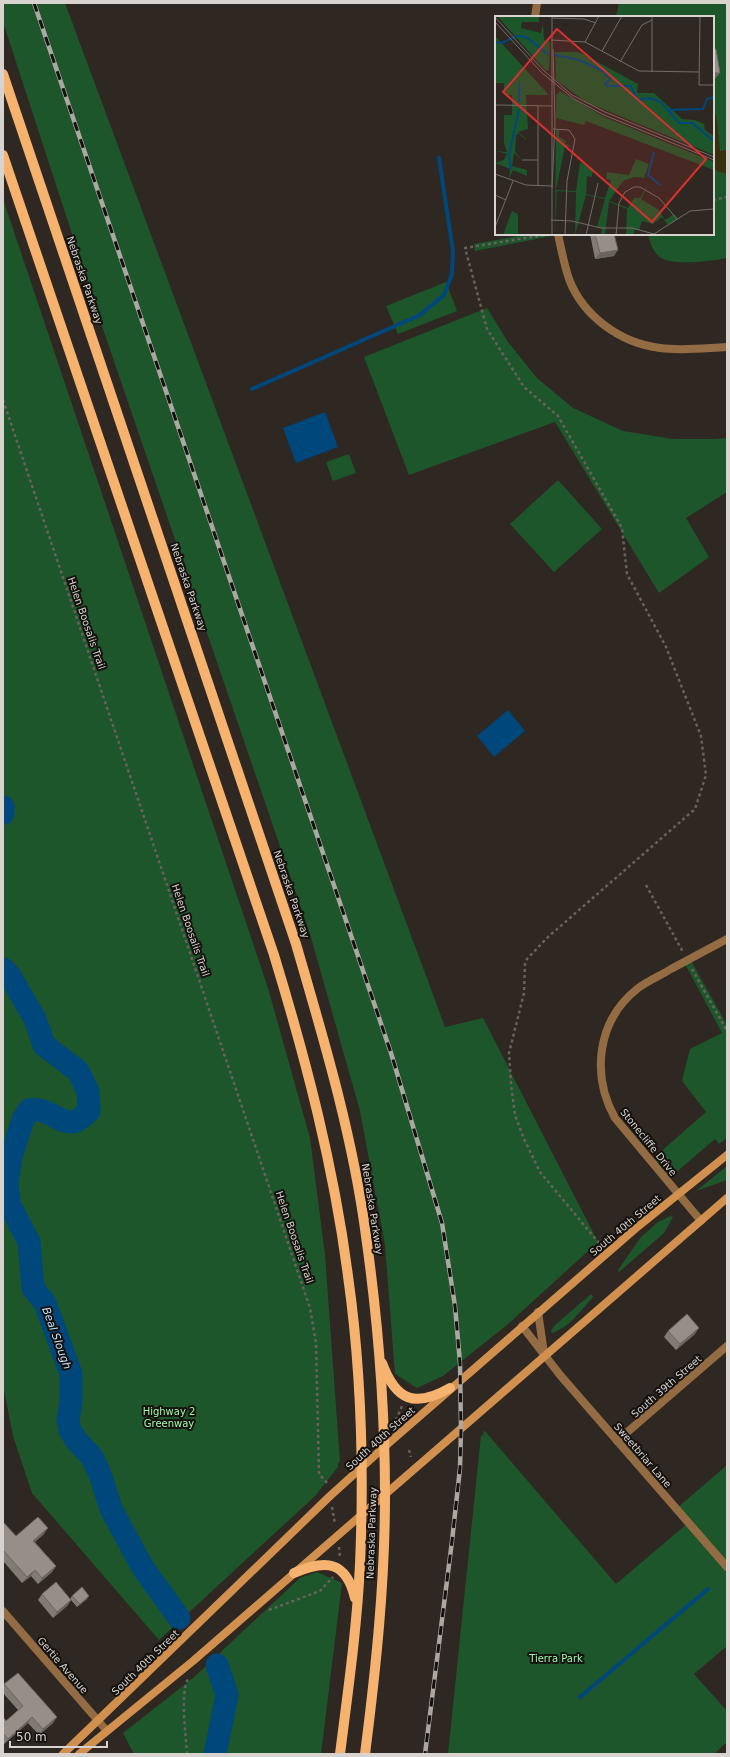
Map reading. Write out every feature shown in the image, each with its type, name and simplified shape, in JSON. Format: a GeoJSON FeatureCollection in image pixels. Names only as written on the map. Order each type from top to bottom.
{"type":"FeatureCollection","features":[{"type":"Feature","properties":{"kind":"main road","name":"Nebraska Parkway"},"geometry":{"type":"LineString","coordinates":[[3,74],[296,944],[336,1084],[353,1158],[366,1235],[378,1351],[385,1496],[381,1602],[374,1683],[365,1754]]}},
{"type":"Feature","properties":{"kind":"main road","name":"Nebraska Parkway"},"geometry":{"type":"LineString","coordinates":[[3,155],[272,947],[292,1015],[324,1142],[348,1276],[356,1357],[360,1469],[361,1516],[357,1607],[340,1754]]}},
{"type":"Feature","properties":{"kind":"main road","name":"South 40th Street"},"geometry":{"type":"LineString","coordinates":[[63,1754],[311,1514],[383,1448],[450,1388],[635,1229],[727,1155]]}},
{"type":"Feature","properties":{"kind":"main road"},"geometry":{"type":"LineString","coordinates":[[79,1754],[193,1661],[727,1198]]}},
{"type":"Feature","properties":{"kind":"main road"},"geometry":{"type":"LineString","coordinates":[[378,1351],[390,1382],[403,1396],[416,1400],[423,1400],[437,1396],[450,1388]]}},
{"type":"Feature","properties":{"kind":"main road"},"geometry":{"type":"LineString","coordinates":[[294,1573],[316,1565],[338,1568],[347,1577],[351,1584],[357,1607]]}},
{"type":"Feature","properties":{"kind":"street"},"geometry":{"type":"LineString","coordinates":[[535,16],[537,3]]}},
{"type":"Feature","properties":{"kind":"street"},"geometry":{"type":"LineString","coordinates":[[558,235],[569,279],[578,297],[590,313],[605,326],[622,337],[640,344],[660,348],[691,349],[727,347]]}},
{"type":"Feature","properties":{"kind":"street","name":"Stonecliffe Drive"},"geometry":{"type":"LineString","coordinates":[[701,1221],[623,1129],[608,1105],[600,1075],[600,1058],[608,1027],[625,1000],[637,989],[727,939]]}},
{"type":"Feature","properties":{"kind":"street","name":"Sweetbriar Lane"},"geometry":{"type":"LineString","coordinates":[[538,1312],[545,1355]]}},
{"type":"Feature","properties":{"kind":"street","name":"Sweetbriar Lane"},"geometry":{"type":"LineString","coordinates":[[522,1326],[560,1375],[727,1567]]}},
{"type":"Feature","properties":{"kind":"street","name":"South 39th Street"},"geometry":{"type":"LineString","coordinates":[[617,1441],[727,1346]]}},
{"type":"Feature","properties":{"kind":"street","name":"Gertie Avenue"},"geometry":{"type":"LineString","coordinates":[[3,1611],[107,1731]]}},
{"type":"Feature","properties":{"kind":"path"},"geometry":{"type":"LineString","coordinates":[[714,200],[727,197]]}},
{"type":"Feature","properties":{"kind":"path"},"geometry":{"type":"LineString","coordinates":[[546,235],[465,248],[487,329],[524,387],[558,416],[622,528],[627,574],[666,647],[701,736],[706,775],[695,809],[548,937],[527,959],[525,964],[524,993],[509,1052],[515,1115],[524,1139],[540,1172],[599,1243]]}},
{"type":"Feature","properties":{"kind":"path","name":"Helen Boosalis Trail"},"geometry":{"type":"LineString","coordinates":[[3,400],[310,1308],[316,1343],[319,1474]]}},
{"type":"Feature","properties":{"kind":"path"},"geometry":{"type":"LineString","coordinates":[[396,1420],[402,1405]]}},
{"type":"Feature","properties":{"kind":"path"},"geometry":{"type":"LineString","coordinates":[[409,1450],[410,1457]]}},
{"type":"Feature","properties":{"kind":"path"},"geometry":{"type":"LineString","coordinates":[[185,1684],[187,1754]]}},
{"type":"Feature","properties":{"kind":"green space"},"geometry":{"type":"Polygon","coordinates":[[[3,3],[65,3],[445,1027],[483,1018],[598,1242],[507,1325],[443,1376],[417,1388],[395,1374],[385,1245],[360,1111],[310,934],[102,326],[3,22],[3,3]]]}},
{"type":"Feature","properties":{"kind":"green space"},"geometry":{"type":"Polygon","coordinates":[[[619,3],[727,3],[727,258],[693,262],[675,262],[667,260],[661,258],[656,253],[648,235],[714,235],[714,16],[616,16],[619,3]]]}},
{"type":"Feature","properties":{"kind":"green space","name":"Highway 2 Greenway"},"geometry":{"type":"Polygon","coordinates":[[[3,199],[268,988],[310,1138],[325,1255],[340,1461],[338,1463],[338,1467],[315,1496],[159,1640],[32,1493],[13,1436],[3,1385],[3,199]]]}},
{"type":"Feature","properties":{"kind":"green space"},"geometry":{"type":"Polygon","coordinates":[[[524,235],[557,235],[475,251],[474,244],[524,235]]]}},
{"type":"Feature","properties":{"kind":"green space"},"geometry":{"type":"Polygon","coordinates":[[[446,282],[457,311],[398,334],[386,306],[446,282]]]}},
{"type":"Feature","properties":{"kind":"green space"},"geometry":{"type":"Polygon","coordinates":[[[487,308],[508,342],[537,378],[573,408],[623,431],[673,439],[727,438],[727,492],[686,518],[709,557],[659,593],[555,422],[409,475],[364,357],[487,308]]]}},
{"type":"Feature","properties":{"kind":"green space"},"geometry":{"type":"Polygon","coordinates":[[[349,454],[356,473],[333,481],[326,462],[349,454]]]}},
{"type":"Feature","properties":{"kind":"green space"},"geometry":{"type":"Polygon","coordinates":[[[558,480],[602,529],[554,572],[510,524],[558,480]]]}},
{"type":"Feature","properties":{"kind":"green space"},"geometry":{"type":"Polygon","coordinates":[[[690,959],[727,1025],[727,1138],[719,1144],[715,1139],[666,1181],[650,1161],[706,1112],[682,1081],[690,1049],[722,1033],[684,962],[690,959]]]}},
{"type":"Feature","properties":{"kind":"green space"},"geometry":{"type":"Polygon","coordinates":[[[727,1166],[727,1180],[696,1191],[727,1166]]]}},
{"type":"Feature","properties":{"kind":"green space"},"geometry":{"type":"Polygon","coordinates":[[[671,1216],[673,1217],[664,1233],[619,1272],[618,1270],[641,1237],[658,1222],[671,1216]]]}},
{"type":"Feature","properties":{"kind":"green space"},"geometry":{"type":"Polygon","coordinates":[[[591,1294],[593,1297],[575,1318],[564,1327],[552,1333],[551,1331],[554,1326],[591,1294]]]}},
{"type":"Feature","properties":{"kind":"green space","name":"Tierra Park"},"geometry":{"type":"Polygon","coordinates":[[[484,1430],[616,1584],[688,1523],[676,1509],[727,1465],[727,1646],[694,1674],[727,1711],[727,1742],[714,1754],[448,1754],[481,1435],[483,1436],[484,1430]]]}},
{"type":"Feature","properties":{"kind":"green space"},"geometry":{"type":"Polygon","coordinates":[[[317,1572],[342,1583],[321,1754],[134,1754],[123,1733],[193,1678],[300,1578],[317,1572]]]}},
{"type":"Feature","properties":{"kind":"sand"},"geometry":{"type":"Polygon","coordinates":[[[716,113],[720,151],[727,150],[727,174],[714,169],[714,115],[716,113]]]}},
{"type":"Feature","properties":{"kind":"water"},"geometry":{"type":"Polygon","coordinates":[[[325,412],[338,447],[296,463],[283,428],[325,412]]]}},
{"type":"Feature","properties":{"kind":"water"},"geometry":{"type":"Polygon","coordinates":[[[508,710],[525,731],[494,757],[477,736],[508,710]]]}},
{"type":"Feature","properties":{"kind":"building"},"geometry":{"type":"Polygon","coordinates":[[[714,49],[716,49],[720,73],[714,73],[714,49]]]}},
{"type":"Feature","properties":{"kind":"building"},"geometry":{"type":"Polygon","coordinates":[[[595,235],[614,235],[618,250],[600,253],[595,235]]]}},
{"type":"Feature","properties":{"kind":"building"},"geometry":{"type":"Polygon","coordinates":[[[687,1314],[699,1328],[680,1344],[668,1331],[687,1314]]]}},
{"type":"Feature","properties":{"kind":"building"},"geometry":{"type":"Polygon","coordinates":[[[38,1517],[48,1528],[33,1541],[56,1566],[42,1578],[35,1570],[27,1577],[3,1550],[4,1523],[16,1536],[38,1517]]]}},
{"type":"Feature","properties":{"kind":"building"},"geometry":{"type":"Polygon","coordinates":[[[56,1582],[71,1600],[57,1612],[42,1594],[56,1582]]]}},
{"type":"Feature","properties":{"kind":"building"},"geometry":{"type":"Polygon","coordinates":[[[82,1587],[89,1596],[80,1604],[72,1596],[82,1587]]]}},
{"type":"Feature","properties":{"kind":"building"},"geometry":{"type":"Polygon","coordinates":[[[18,1673],[57,1717],[43,1729],[32,1717],[8,1739],[3,1733],[3,1717],[6,1721],[23,1706],[4,1684],[18,1673]]]}},
{"type":"Feature","properties":{"kind":"waterway"},"geometry":{"type":"LineString","coordinates":[[252,389],[420,315],[444,295],[452,274],[453,251],[439,158]]}},
{"type":"Feature","properties":{"kind":"waterway","name":"Beal Slough"},"geometry":{"type":"LineString","coordinates":[[3,807],[3,813]]}},
{"type":"Feature","properties":{"kind":"waterway","name":"Beal Slough"},"geometry":{"type":"LineString","coordinates":[[3,969],[10,976],[35,1019],[44,1045],[78,1071],[88,1091],[89,1111],[76,1121],[65,1121],[43,1111],[29,1110],[23,1120],[11,1156],[7,1183],[9,1204],[29,1242],[33,1288],[45,1303],[71,1374],[71,1402],[68,1419],[70,1430],[76,1440],[92,1457],[101,1477],[111,1509],[143,1568],[179,1618]]}},
{"type":"Feature","properties":{"kind":"waterway"},"geometry":{"type":"LineString","coordinates":[[580,1697],[708,1589]]}},
{"type":"Feature","properties":{"kind":"waterway","name":"Beal Slough"},"geometry":{"type":"LineString","coordinates":[[215,1754],[227,1695],[217,1665]]}},
{"type":"Feature","properties":{"kind":"railway"},"geometry":{"type":"LineString","coordinates":[[34,3],[391,1053],[442,1223],[455,1306],[460,1363],[460,1468],[425,1754]]}}]}
